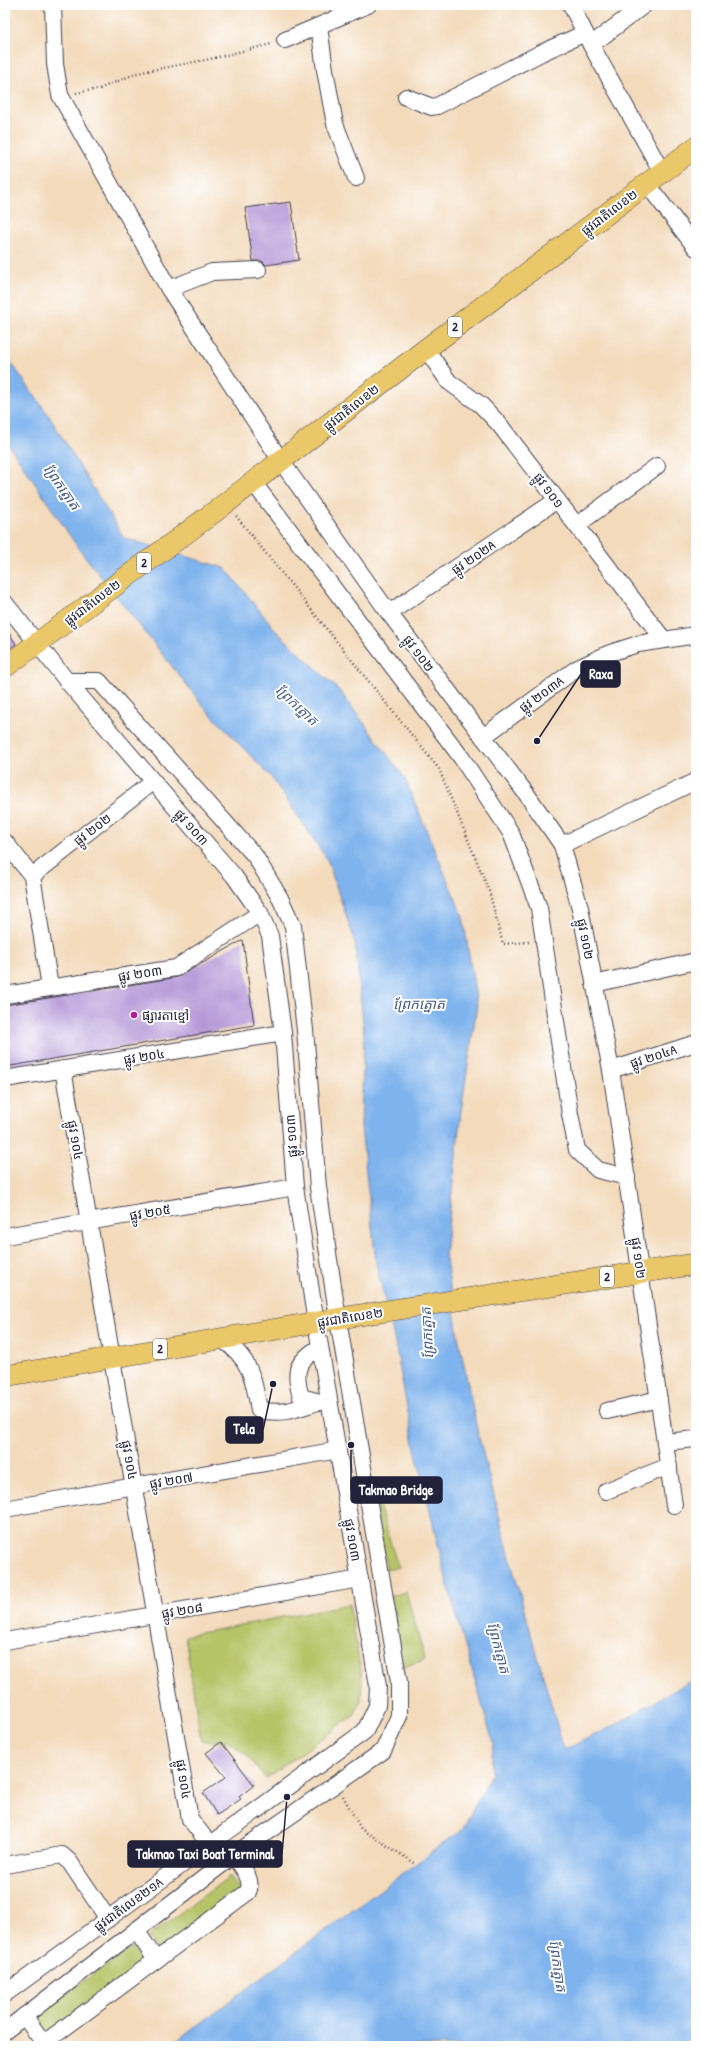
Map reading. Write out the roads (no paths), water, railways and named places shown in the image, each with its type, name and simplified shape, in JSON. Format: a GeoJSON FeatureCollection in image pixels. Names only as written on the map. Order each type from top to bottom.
{"type":"FeatureCollection","features":[{"type":"Feature","properties":{"kind":"main road","name":"ផ្លូវជាតិលេខ២"},"geometry":{"type":"LineString","coordinates":[[5,667],[222,506],[426,349],[696,147]]}},
{"type":"Feature","properties":{"kind":"main road","name":"ផ្លូវជាតិលេខ២"},"geometry":{"type":"LineString","coordinates":[[5,1376],[342,1318],[696,1264]]}},
{"type":"Feature","properties":{"kind":"street","name":"ផ្លូវ ១០២"},"geometry":{"type":"LineString","coordinates":[[53,5],[55,64],[60,95],[169,289],[281,461],[389,613],[528,796],[562,845],[580,908],[611,1070],[674,1505]]}},
{"type":"Feature","properties":{"kind":"street"},"geometry":{"type":"LineString","coordinates":[[285,40],[368,5]]}},
{"type":"Feature","properties":{"kind":"street"},"geometry":{"type":"LineString","coordinates":[[571,5],[654,178],[696,248]]}},
{"type":"Feature","properties":{"kind":"street"},"geometry":{"type":"LineString","coordinates":[[406,97],[432,107],[437,106],[541,53],[588,39],[644,5]]}},
{"type":"Feature","properties":{"kind":"street"},"geometry":{"type":"LineString","coordinates":[[319,26],[335,124],[356,178]]}},
{"type":"Feature","properties":{"kind":"street"},"geometry":{"type":"LineString","coordinates":[[169,289],[212,272],[258,270]]}},
{"type":"Feature","properties":{"kind":"street","name":"ផ្លូវ ១០១"},"geometry":{"type":"LineString","coordinates":[[426,349],[449,382],[481,405],[499,424],[664,640]]}},
{"type":"Feature","properties":{"kind":"street"},"geometry":{"type":"LineString","coordinates":[[577,525],[657,466]]}},
{"type":"Feature","properties":{"kind":"street"},"geometry":{"type":"LineString","coordinates":[[253,482],[461,757],[511,833],[539,908],[570,1114],[577,1150],[598,1170],[627,1176]]}},
{"type":"Feature","properties":{"kind":"street","name":"ផ្លូវ ២០២A"},"geometry":{"type":"LineString","coordinates":[[389,613],[557,500]]}},
{"type":"Feature","properties":{"kind":"street","name":"ផ្លូវ ១០៣"},"geometry":{"type":"LineString","coordinates":[[5,603],[36,644],[67,681],[234,876],[260,913],[270,936],[283,1033],[295,1187],[320,1347],[324,1402],[338,1450],[378,1686],[377,1706]]}},
{"type":"Feature","properties":{"kind":"street","name":"ផ្លូវ ២០៣A"},"geometry":{"type":"LineString","coordinates":[[483,737],[576,669],[610,653],[638,644],[696,635]]}},
{"type":"Feature","properties":{"kind":"street"},"geometry":{"type":"LineString","coordinates":[[5,2031],[234,1855],[383,1751],[399,1716],[399,1682],[342,1318],[318,1187],[305,1030],[293,926],[280,898],[255,856],[99,681],[67,681]]}},
{"type":"Feature","properties":{"kind":"street"},"geometry":{"type":"LineString","coordinates":[[562,845],[696,780]]}},
{"type":"Feature","properties":{"kind":"street","name":"ផ្លូវ ២០២"},"geometry":{"type":"LineString","coordinates":[[32,876],[152,782]]}},
{"type":"Feature","properties":{"kind":"street"},"geometry":{"type":"LineString","coordinates":[[5,842],[32,876],[50,987]]}},
{"type":"Feature","properties":{"kind":"street","name":"ផ្លូវ ២០៣"},"geometry":{"type":"LineString","coordinates":[[5,995],[176,968],[260,913]]}},
{"type":"Feature","properties":{"kind":"street"},"geometry":{"type":"LineString","coordinates":[[594,984],[696,960]]}},
{"type":"Feature","properties":{"kind":"street","name":"ផ្លូវ ២០៤"},"geometry":{"type":"LineString","coordinates":[[5,1079],[283,1033]]}},
{"type":"Feature","properties":{"kind":"street","name":"ផ្លូវ ២០៤A"},"geometry":{"type":"LineString","coordinates":[[611,1070],[696,1043]]}},
{"type":"Feature","properties":{"kind":"street","name":"ផ្លូវ ១០៤"},"geometry":{"type":"LineString","coordinates":[[63,1069],[157,1614],[190,1819],[210,1845]]}},
{"type":"Feature","properties":{"kind":"street","name":"ផ្លូវ ២០៥"},"geometry":{"type":"LineString","coordinates":[[5,1236],[295,1187]]}},
{"type":"Feature","properties":{"kind":"street"},"geometry":{"type":"LineString","coordinates":[[222,1339],[236,1348],[251,1373],[259,1410],[276,1413],[291,1411],[324,1402]]}},
{"type":"Feature","properties":{"kind":"street"},"geometry":{"type":"LineString","coordinates":[[320,1347],[307,1355],[298,1367],[295,1380],[301,1397],[324,1402]]}},
{"type":"Feature","properties":{"kind":"street"},"geometry":{"type":"LineString","coordinates":[[607,1411],[659,1399]]}},
{"type":"Feature","properties":{"kind":"street"},"geometry":{"type":"LineString","coordinates":[[665,1442],[696,1439]]}},
{"type":"Feature","properties":{"kind":"street","name":"ផ្លូវ ២០៧"},"geometry":{"type":"LineString","coordinates":[[5,1509],[338,1450]]}},
{"type":"Feature","properties":{"kind":"street"},"geometry":{"type":"LineString","coordinates":[[606,1491],[669,1466]]}},
{"type":"Feature","properties":{"kind":"street","name":"ផ្លូវ ២០៨"},"geometry":{"type":"LineString","coordinates":[[5,1641],[360,1579]]}},
{"type":"Feature","properties":{"kind":"street","name":"ផ្លូវជាតិលេខ២១A"},"geometry":{"type":"LineString","coordinates":[[5,1994],[365,1731],[377,1706]]}},
{"type":"Feature","properties":{"kind":"street"},"geometry":{"type":"LineString","coordinates":[[5,1865],[62,1855],[69,1861],[108,1919]]}},
{"type":"Feature","properties":{"kind":"street"},"geometry":{"type":"LineString","coordinates":[[24,2016],[42,2044],[248,1892],[250,1886],[249,1880],[234,1855]]}},
{"type":"Feature","properties":{"kind":"street"},"geometry":{"type":"LineString","coordinates":[[136,1930],[156,1960]]}},
{"type":"Feature","properties":{"kind":"water","name":"ព្រែកត្នោត"},"geometry":{"type":"Polygon","coordinates":[[[5,354],[47,413],[124,538],[225,568],[277,632],[339,690],[404,777],[463,917],[477,1005],[461,1111],[445,1254],[458,1336],[478,1434],[512,1566],[564,1750],[613,1726],[696,1678],[696,2046],[169,2046],[463,1829],[491,1774],[493,1743],[447,1582],[415,1449],[394,1338],[376,1263],[361,1127],[364,1032],[355,942],[327,859],[272,778],[205,708],[79,549],[5,439],[5,354]]]}},
{"type":"Feature","properties":{"kind":"place","name":"Raxa"},"geometry":{"type":"Point","coordinates":[537,741]}},
{"type":"Feature","properties":{"kind":"place","name":"ផ្សារតាខ្មៅ"},"geometry":{"type":"Point","coordinates":[134,1015]}},
{"type":"Feature","properties":{"kind":"place","name":"Tela"},"geometry":{"type":"Point","coordinates":[273,1384]}},
{"type":"Feature","properties":{"kind":"place","name":"Takmao Bridge"},"geometry":{"type":"Point","coordinates":[351,1445]}},
{"type":"Feature","properties":{"kind":"place","name":"Takmao Taxi Boat Terminal"},"geometry":{"type":"Point","coordinates":[287,1797]}}]}
